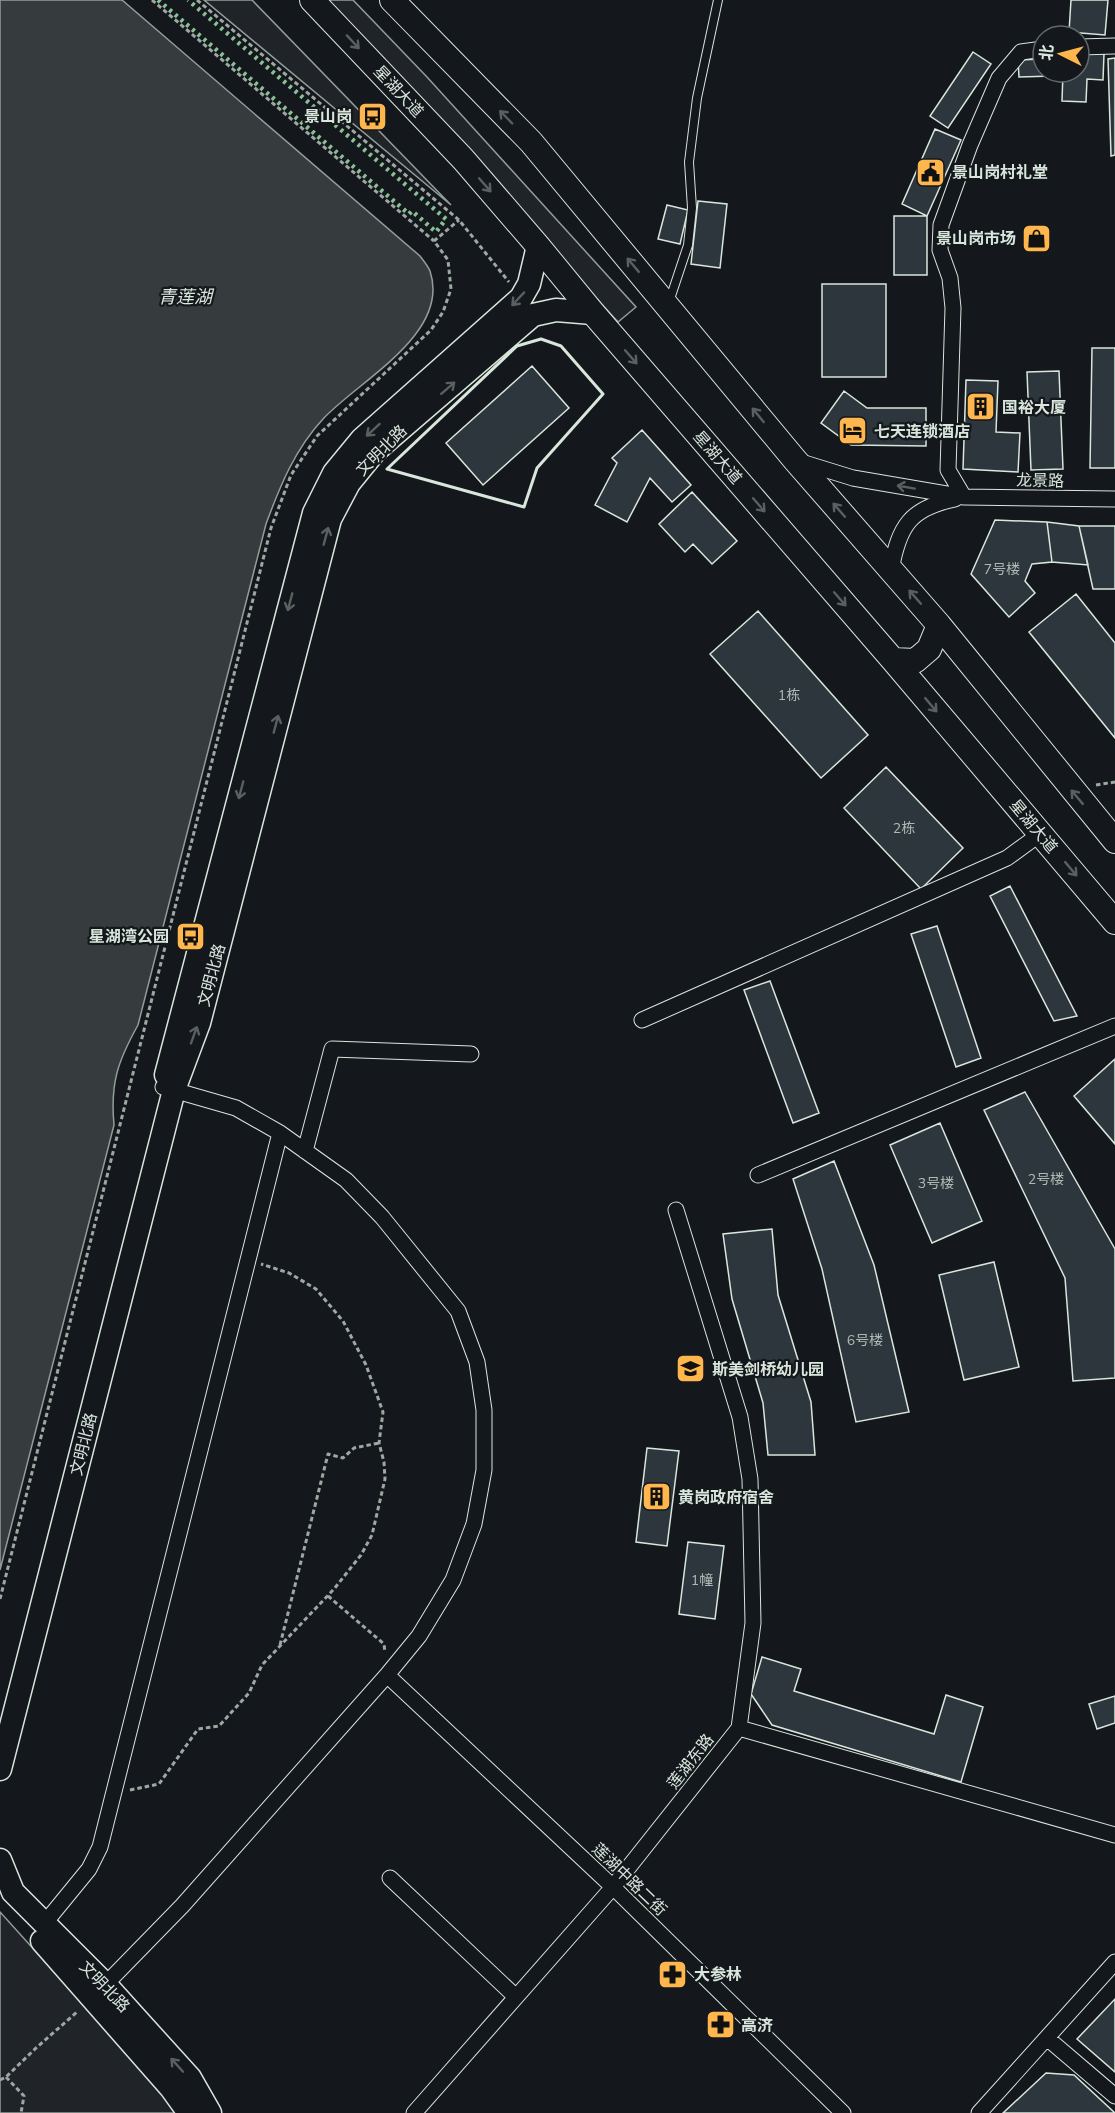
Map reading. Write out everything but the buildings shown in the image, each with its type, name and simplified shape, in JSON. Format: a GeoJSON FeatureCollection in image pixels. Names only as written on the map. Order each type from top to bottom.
{"type":"FeatureCollection","features":[{"type":"Feature","properties":{"kind":"main road","name":"星湖大道"},"geometry":{"type":"LineString","coordinates":[[312,0],[463,159],[1115,922]]}},
{"type":"Feature","properties":{"kind":"main road"},"geometry":{"type":"LineString","coordinates":[[392,0],[531,142],[795,460],[939,624],[1115,841]]}},
{"type":"Feature","properties":{"kind":"main road"},"geometry":{"type":"LineString","coordinates":[[893,660],[915,661],[928,650],[939,624]]}},
{"type":"Feature","properties":{"kind":"street"},"geometry":{"type":"LineString","coordinates":[[1091,47],[1115,46]]}},
{"type":"Feature","properties":{"kind":"street"},"geometry":{"type":"LineString","coordinates":[[964,497],[948,470],[953,309],[950,278],[940,250],[941,225],[970,145],[999,78],[1021,52],[1031,51]]}},
{"type":"Feature","properties":{"kind":"street","name":"文明北路"},"geometry":{"type":"LineString","coordinates":[[0,1769],[168,1088],[314,513],[334,473],[362,439],[521,298],[530,284],[538,246]]}},
{"type":"Feature","properties":{"kind":"street","name":"文明北路"},"geometry":{"type":"LineString","coordinates":[[0,1722],[168,1088],[199,1023],[330,519],[349,483],[375,452],[533,315],[556,310],[593,313]]}},
{"type":"Feature","properties":{"kind":"street"},"geometry":{"type":"LineString","coordinates":[[795,460],[853,478],[964,497]]}},
{"type":"Feature","properties":{"kind":"street"},"geometry":{"type":"LineString","coordinates":[[891,570],[895,548],[903,530],[914,515],[933,503],[964,497]]}},
{"type":"Feature","properties":{"kind":"street","name":"龙景路"},"geometry":{"type":"LineString","coordinates":[[964,497],[1115,500]]}},
{"type":"Feature","properties":{"kind":"street"},"geometry":{"type":"LineString","coordinates":[[642,1020],[1007,858],[1041,834]]}},
{"type":"Feature","properties":{"kind":"street"},"geometry":{"type":"LineString","coordinates":[[758,1175],[1115,1026]]}},
{"type":"Feature","properties":{"kind":"street"},"geometry":{"type":"LineString","coordinates":[[305,1151],[332,1049],[471,1054]]}},
{"type":"Feature","properties":{"kind":"street"},"geometry":{"type":"LineString","coordinates":[[99,1991],[182,1906],[419,1636],[453,1580],[474,1524],[484,1470],[484,1410],[477,1362],[459,1311],[420,1261],[346,1180],[280,1133],[236,1108],[168,1088]]}},
{"type":"Feature","properties":{"kind":"street"},"geometry":{"type":"LineString","coordinates":[[44,1924],[89,1869],[100,1847],[280,1133]]}},
{"type":"Feature","properties":{"kind":"street"},"geometry":{"type":"LineString","coordinates":[[676,1210],[740,1416],[750,1479],[753,1623],[739,1728],[1115,1835]]}},
{"type":"Feature","properties":{"kind":"street","name":"莲湖中路二街"},"geometry":{"type":"LineString","coordinates":[[387,1675],[613,1887],[843,2113]]}},
{"type":"Feature","properties":{"kind":"street","name":"莲湖东路"},"geometry":{"type":"LineString","coordinates":[[414,2113],[613,1887],[739,1728]]}},
{"type":"Feature","properties":{"kind":"street","name":"文明北路"},"geometry":{"type":"LineString","coordinates":[[0,1860],[13,1892],[44,1924],[99,1991],[189,2113]]}},
{"type":"Feature","properties":{"kind":"street"},"geometry":{"type":"LineString","coordinates":[[390,1878],[516,1997]]}},
{"type":"Feature","properties":{"kind":"street","name":"文明北路"},"geometry":{"type":"LineString","coordinates":[[0,1889],[4,1898],[190,2078],[210,2113]]}},
{"type":"Feature","properties":{"kind":"street"},"geometry":{"type":"LineString","coordinates":[[979,2113],[1115,1962]]}},
{"type":"Feature","properties":{"kind":"street"},"geometry":{"type":"LineString","coordinates":[[1047,2038],[1115,2096]]}},
{"type":"Feature","properties":{"kind":"lane"},"geometry":{"type":"LineString","coordinates":[[668,306],[688,244],[692,208],[689,162],[697,98],[718,0]]}},
{"type":"Feature","properties":{"kind":"path"},"geometry":{"type":"LineString","coordinates":[[152,0],[434,241]]}},
{"type":"Feature","properties":{"kind":"path"},"geometry":{"type":"LineString","coordinates":[[198,0],[459,220],[521,298]]}},
{"type":"Feature","properties":{"kind":"path"},"geometry":{"type":"LineString","coordinates":[[113,1794],[159,1784],[198,1729],[219,1726],[249,1693],[262,1665],[328,1596],[361,1556],[372,1535],[385,1479],[384,1462],[379,1443],[383,1412],[366,1365],[343,1321],[316,1289],[288,1272],[248,1261]]}},
{"type":"Feature","properties":{"kind":"path"},"geometry":{"type":"LineString","coordinates":[[280,1646],[328,1454],[343,1458],[354,1448],[379,1443]]}},
{"type":"Feature","properties":{"kind":"path"},"geometry":{"type":"LineString","coordinates":[[328,1596],[384,1644],[387,1675]]}},
{"type":"Feature","properties":{"kind":"path"},"geometry":{"type":"LineString","coordinates":[[0,2080],[99,1991]]}},
{"type":"Feature","properties":{"kind":"path"},"geometry":{"type":"LineString","coordinates":[[6,2077],[24,2096],[21,2113]]}},
{"type":"Feature","properties":{"kind":"shaded area"},"geometry":{"type":"Polygon","coordinates":[[[204,0],[252,0],[451,205],[204,0]]]}},
{"type":"Feature","properties":{"kind":"shaded area"},"geometry":{"type":"Polygon","coordinates":[[[319,0],[353,0],[427,77],[636,307],[618,322],[409,92],[319,0]]]}},
{"type":"Feature","properties":{"kind":"shaded area"},"geometry":{"type":"Polygon","coordinates":[[[0,1912],[178,2109],[180,2113],[0,2113],[0,1912]]]}},
{"type":"Feature","properties":{"kind":"water","name":"青莲湖"},"geometry":{"type":"Polygon","coordinates":[[[0,0],[122,0],[420,256],[430,271],[433,294],[427,315],[415,335],[398,354],[323,419],[304,443],[283,482],[266,524],[138,1025],[125,1050],[117,1073],[113,1097],[114,1125],[0,1570],[0,0]]]}},
{"type":"Feature","properties":{"kind":"hedge"},"geometry":{"type":"LineString","coordinates":[[158,0],[409,214],[412,211],[436,232],[446,219],[188,0]]}},
{"type":"Feature","properties":{"kind":"wall"},"geometry":{"type":"LineString","coordinates":[[541,339],[561,346],[603,394],[537,468],[524,507],[387,469],[517,346],[541,339]]}},
{"type":"Feature","properties":{"kind":"place","name":"景山岗"},"geometry":{"type":"Point","coordinates":[373,116]}},
{"type":"Feature","properties":{"kind":"place","name":"景山岗村礼堂"},"geometry":{"type":"Point","coordinates":[931,172]}},
{"type":"Feature","properties":{"kind":"place","name":"景山岗市场"},"geometry":{"type":"Point","coordinates":[1037,238]}},
{"type":"Feature","properties":{"kind":"place","name":"国裕大厦"},"geometry":{"type":"Point","coordinates":[981,407]}},
{"type":"Feature","properties":{"kind":"place","name":"七天连锁酒店"},"geometry":{"type":"Point","coordinates":[853,431]}},
{"type":"Feature","properties":{"kind":"place","name":"星湖湾公园"},"geometry":{"type":"Point","coordinates":[190,936]}},
{"type":"Feature","properties":{"kind":"place","name":"斯美剑桥幼儿园"},"geometry":{"type":"Point","coordinates":[691,1369]}},
{"type":"Feature","properties":{"kind":"place","name":"黄岗政府宿舍"},"geometry":{"type":"Point","coordinates":[657,1497]}},
{"type":"Feature","properties":{"kind":"place","name":"大参林"},"geometry":{"type":"Point","coordinates":[673,1974]}},
{"type":"Feature","properties":{"kind":"place","name":"高济"},"geometry":{"type":"Point","coordinates":[720,2025]}}]}
